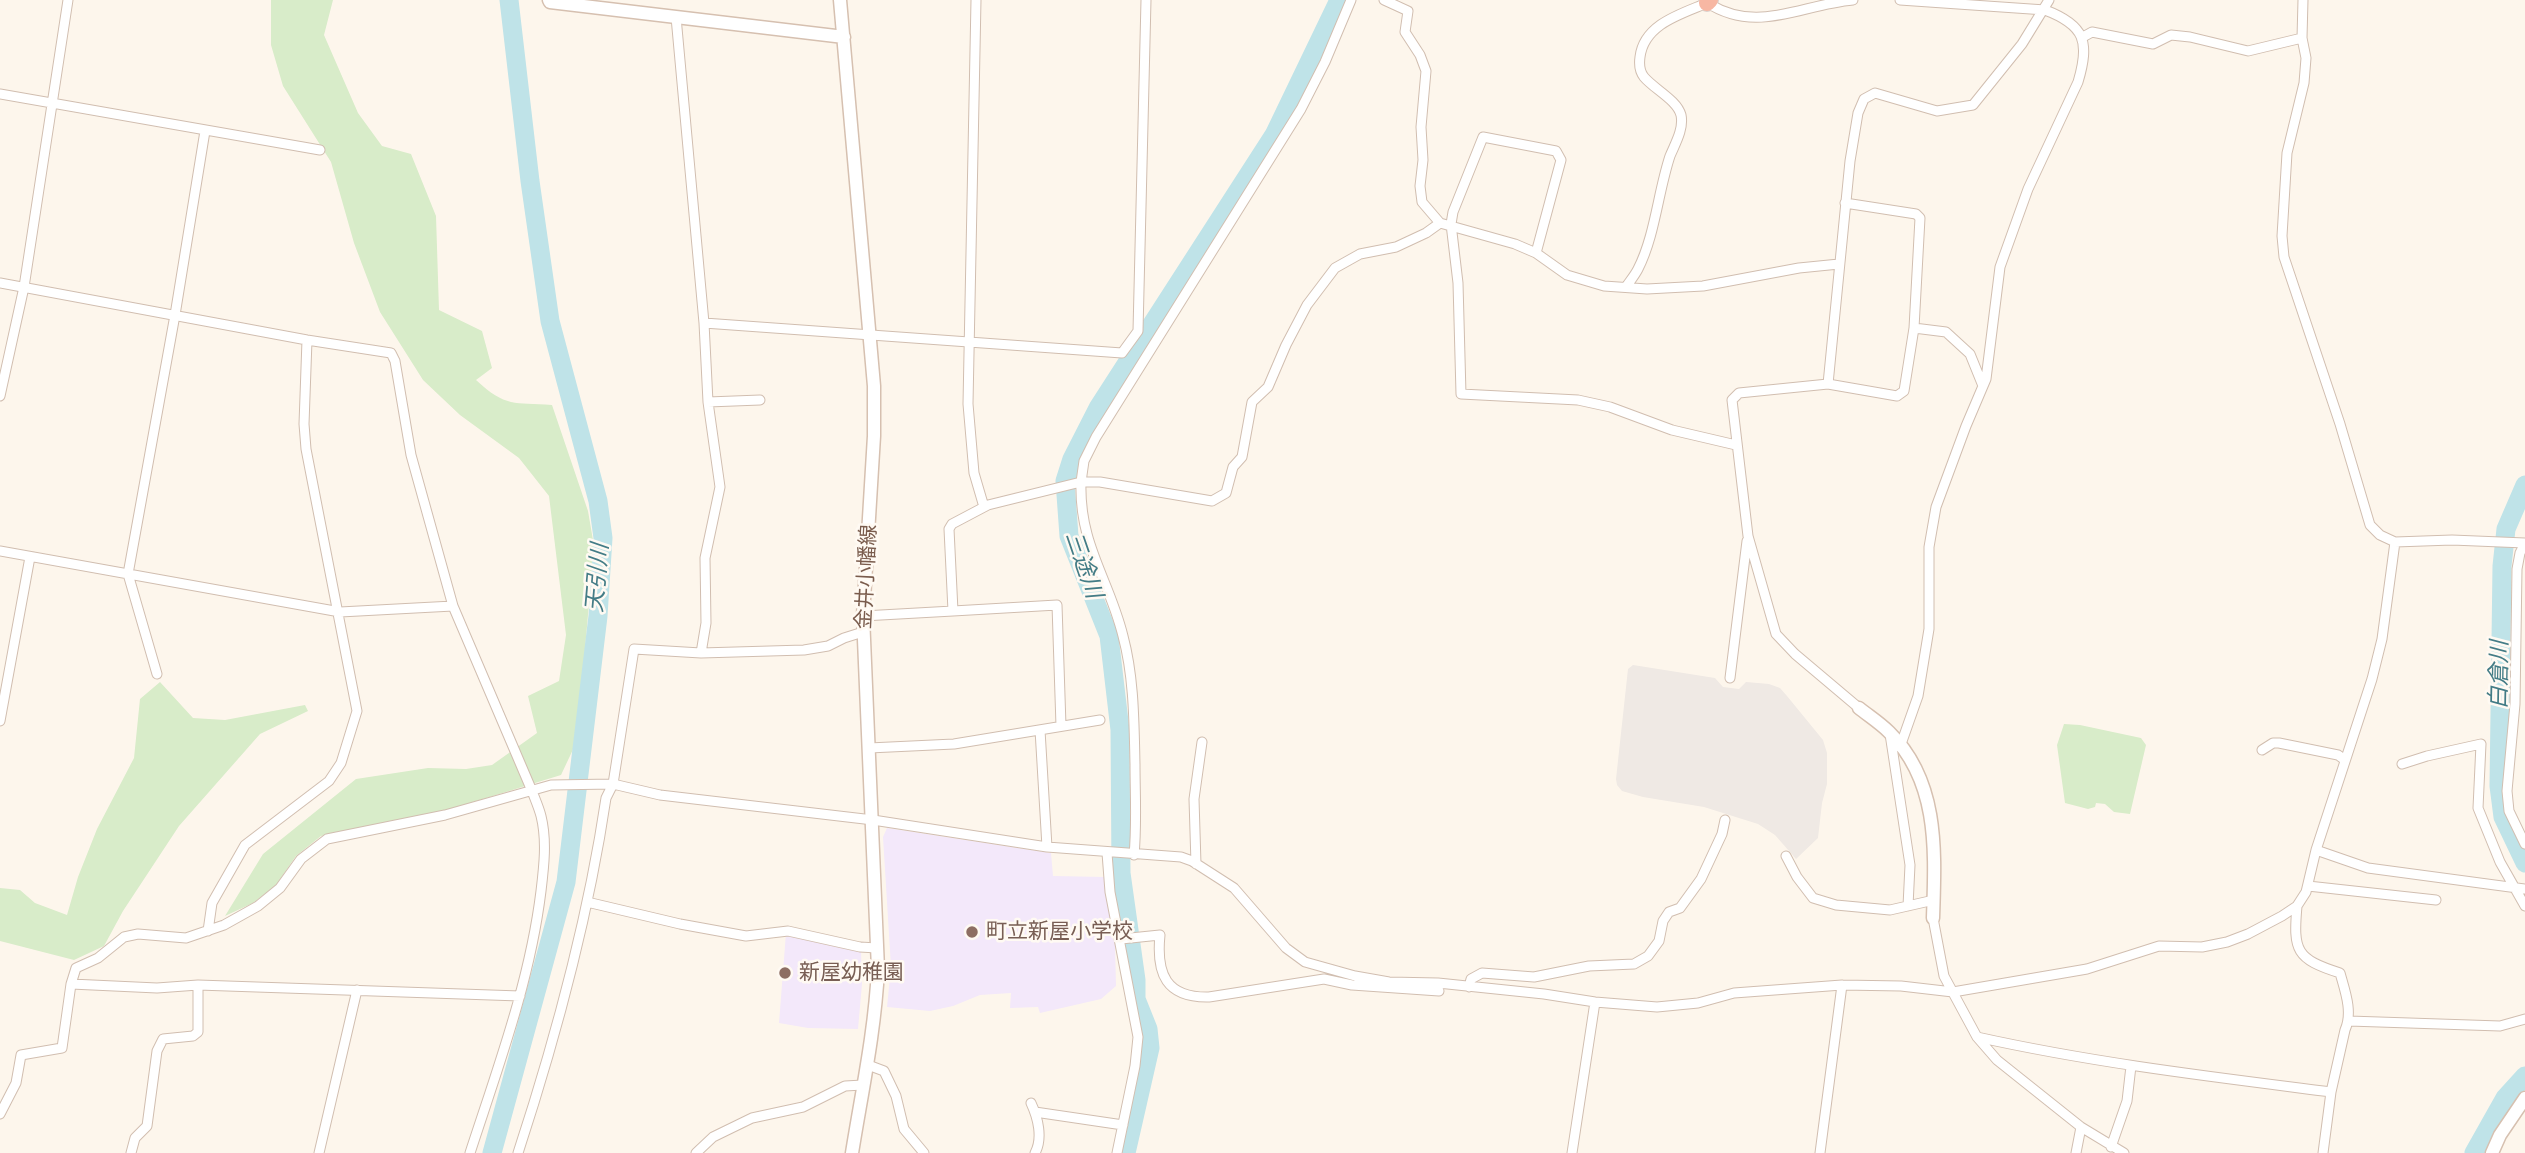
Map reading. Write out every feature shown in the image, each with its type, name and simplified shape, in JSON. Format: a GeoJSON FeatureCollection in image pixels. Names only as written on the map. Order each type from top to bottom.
{"type":"FeatureCollection","features":[{"type":"Feature","properties":{"kind":"main road"},"geometry":{"type":"LineString","coordinates":[[549,0],[844,37]]}},
{"type":"Feature","properties":{"kind":"main road","name":"金井小幡線"},"geometry":{"type":"LineString","coordinates":[[840,0],[869,336],[874,436],[863,632],[873,820],[876,1012],[852,1153]]}},
{"type":"Feature","properties":{"kind":"main road"},"geometry":{"type":"LineString","coordinates":[[1859,708],[1890,733],[1920,778],[1927,799],[1936,859],[1933,918]]}},
{"type":"Feature","properties":{"kind":"main road"},"geometry":{"type":"LineString","coordinates":[[2492,1153],[2500,1135],[2525,1098]]}},
{"type":"Feature","properties":{"kind":"street"},"geometry":{"type":"LineString","coordinates":[[0,396],[24,287],[68,0]]}},
{"type":"Feature","properties":{"kind":"street"},"geometry":{"type":"LineString","coordinates":[[976,0],[968,404],[974,473],[984,507]]}},
{"type":"Feature","properties":{"kind":"street"},"geometry":{"type":"LineString","coordinates":[[704,323],[1122,353],[1138,331],[1146,0]]}},
{"type":"Feature","properties":{"kind":"street"},"geometry":{"type":"LineString","coordinates":[[1134,855],[1135,745],[1130,672],[1118,617],[1091,552],[1083,522],[1081,482],[1084,461],[1301,108],[1325,62],[1351,0]]}},
{"type":"Feature","properties":{"kind":"street"},"geometry":{"type":"LineString","coordinates":[[1384,0],[1408,11],[1405,32],[1420,55],[1426,71],[1420,127],[1423,160],[1420,186],[1422,202],[1440,223]]}},
{"type":"Feature","properties":{"kind":"street"},"geometry":{"type":"LineString","coordinates":[[1626,287],[1645,252],[1665,172],[1682,125],[1680,113],[1642,75],[1639,61],[1649,35],[1667,20],[1706,1],[1718,10],[1747,19],[1853,0]]}},
{"type":"Feature","properties":{"kind":"street"},"geometry":{"type":"LineString","coordinates":[[1900,0],[2045,10],[2064,17],[2083,37],[2083,64],[2078,82],[2028,189],[2000,267],[1992,348],[1983,386],[1936,507],[1929,547],[1929,629],[1918,696],[1900,747]]}},
{"type":"Feature","properties":{"kind":"street"},"geometry":{"type":"LineString","coordinates":[[1828,383],[1845,203],[1858,113],[1864,99],[1875,93],[1937,111],[1973,105],[2022,44],[2049,0]]}},
{"type":"Feature","properties":{"kind":"street"},"geometry":{"type":"LineString","coordinates":[[2303,0],[2305,83],[2287,153],[2282,236],[2284,257],[2340,424],[2370,525],[2380,535],[2395,542],[2452,540],[2523,543],[2519,553],[2515,704],[2507,791],[2509,811],[2525,844]]}},
{"type":"Feature","properties":{"kind":"street"},"geometry":{"type":"LineString","coordinates":[[676,17],[704,323],[708,402],[720,487],[705,558],[706,623],[701,653]]}},
{"type":"Feature","properties":{"kind":"street"},"geometry":{"type":"LineString","coordinates":[[2083,37],[2092,32],[2153,44],[2171,35],[2248,51],[2302,38]]}},
{"type":"Feature","properties":{"kind":"street"},"geometry":{"type":"LineString","coordinates":[[0,94],[320,150]]}},
{"type":"Feature","properties":{"kind":"street"},"geometry":{"type":"LineString","coordinates":[[157,674],[128,574],[205,131]]}},
{"type":"Feature","properties":{"kind":"street"},"geometry":{"type":"LineString","coordinates":[[1536,253],[1561,160],[1556,151],[1483,136],[1453,212],[1451,224],[1458,283],[1461,394],[1578,400],[1610,407],[1672,430],[1736,445]]}},
{"type":"Feature","properties":{"kind":"street"},"geometry":{"type":"LineString","coordinates":[[1845,203],[1916,214],[1920,218],[1913,328],[1904,391],[1897,396],[1828,383],[1739,393],[1732,400],[1748,536],[1776,634],[1795,654],[1859,708]]}},
{"type":"Feature","properties":{"kind":"street"},"geometry":{"type":"LineString","coordinates":[[953,611],[949,529],[952,524],[984,507],[1081,482],[1100,482],[1212,501],[1226,493],[1233,467],[1242,457],[1252,402],[1268,387],[1307,305],[1335,268],[1360,254],[1396,247],[1440,223],[1451,224],[1536,253],[1567,275],[1604,286],[1647,289],[1703,286],[1799,268],[1839,264]]}},
{"type":"Feature","properties":{"kind":"street"},"geometry":{"type":"LineString","coordinates":[[0,283],[391,353],[395,361],[411,455],[453,606],[532,791],[541,815],[544,840],[536,932],[520,996],[470,1153]]}},
{"type":"Feature","properties":{"kind":"street"},"geometry":{"type":"LineString","coordinates":[[1913,328],[1947,332],[1970,354],[1983,386]]}},
{"type":"Feature","properties":{"kind":"street"},"geometry":{"type":"LineString","coordinates":[[208,931],[209,917],[218,891],[246,845],[329,780],[341,762],[358,711],[306,449],[304,424],[307,340]]}},
{"type":"Feature","properties":{"kind":"street"},"geometry":{"type":"LineString","coordinates":[[708,402],[760,400]]}},
{"type":"Feature","properties":{"kind":"street"},"geometry":{"type":"LineString","coordinates":[[1730,678],[1748,536]]}},
{"type":"Feature","properties":{"kind":"street"},"geometry":{"type":"LineString","coordinates":[[2323,1153],[2331,1092],[2349,1021],[2347,999],[2340,973],[2318,966],[2297,947],[2297,906],[2308,886],[2316,850],[2372,679],[2382,639],[2395,542]]}},
{"type":"Feature","properties":{"kind":"street"},"geometry":{"type":"LineString","coordinates":[[0,551],[340,612],[453,606]]}},
{"type":"Feature","properties":{"kind":"street"},"geometry":{"type":"LineString","coordinates":[[0,721],[30,557]]}},
{"type":"Feature","properties":{"kind":"street"},"geometry":{"type":"LineString","coordinates":[[863,616],[1057,605],[1061,726]]}},
{"type":"Feature","properties":{"kind":"street"},"geometry":{"type":"LineString","coordinates":[[518,1153],[552,1049],[587,902],[606,798],[613,784],[634,649],[701,653],[804,650],[828,646],[863,632]]}},
{"type":"Feature","properties":{"kind":"street"},"geometry":{"type":"LineString","coordinates":[[869,748],[954,744],[1100,720]]}},
{"type":"Feature","properties":{"kind":"street"},"geometry":{"type":"LineString","coordinates":[[1040,730],[1047,847]]}},
{"type":"Feature","properties":{"kind":"street"},"geometry":{"type":"LineString","coordinates":[[1890,733],[1910,866],[1908,906]]}},
{"type":"Feature","properties":{"kind":"street"},"geometry":{"type":"LineString","coordinates":[[1196,864],[1194,799],[1202,742]]}},
{"type":"Feature","properties":{"kind":"street"},"geometry":{"type":"LineString","coordinates":[[2262,750],[2273,743],[2280,743],[2338,755],[2345,760]]}},
{"type":"Feature","properties":{"kind":"street"},"geometry":{"type":"LineString","coordinates":[[2402,764],[2481,744],[2478,808],[2487,834],[2520,888],[2525,906]]}},
{"type":"Feature","properties":{"kind":"street"},"geometry":{"type":"LineString","coordinates":[[0,1114],[16,1083],[21,1055],[62,1048],[71,984],[76,968],[98,957],[124,937],[138,934],[172,939],[186,938],[223,925],[258,906],[280,888],[300,859],[327,839],[445,815],[551,785],[613,784],[660,795],[873,820],[1047,847],[1181,857],[1234,888],[1286,948],[1305,962],[1389,982],[1469,986],[1657,1007],[1698,1003],[1734,993],[1843,985],[1901,986],[1953,992],[2087,969],[2159,946],[2202,947],[2227,942],[2248,934],[2297,906]]}},
{"type":"Feature","properties":{"kind":"street"},"geometry":{"type":"LineString","coordinates":[[1469,986],[1471,979],[1482,973],[1535,977],[1589,966],[1634,964],[1648,956],[1659,941],[1663,920],[1669,912],[1680,908],[1702,878],[1722,834],[1725,820]]}},
{"type":"Feature","properties":{"kind":"street"},"geometry":{"type":"LineString","coordinates":[[2316,850],[2368,868],[2520,888]]}},
{"type":"Feature","properties":{"kind":"street"},"geometry":{"type":"LineString","coordinates":[[1107,853],[1110,892],[1138,1037],[1135,1066],[1117,1153]]}},
{"type":"Feature","properties":{"kind":"street"},"geometry":{"type":"LineString","coordinates":[[1786,856],[1797,877],[1814,898],[1836,905],[1890,910],[1934,900]]}},
{"type":"Feature","properties":{"kind":"street"},"geometry":{"type":"LineString","coordinates":[[2308,886],[2436,900]]}},
{"type":"Feature","properties":{"kind":"street"},"geometry":{"type":"LineString","coordinates":[[587,902],[746,936],[788,931],[860,947],[877,948]]}},
{"type":"Feature","properties":{"kind":"street"},"geometry":{"type":"LineString","coordinates":[[1933,918],[1944,976],[1977,1037],[2007,1068],[2081,1127],[2124,1153]]}},
{"type":"Feature","properties":{"kind":"street"},"geometry":{"type":"LineString","coordinates":[[1121,939],[1160,936],[1158,955],[1161,973],[1169,986],[1179,993],[1195,998],[1324,979],[1352,985],[1439,991]]}},
{"type":"Feature","properties":{"kind":"street"},"geometry":{"type":"LineString","coordinates":[[71,984],[157,988],[198,985],[520,996]]}},
{"type":"Feature","properties":{"kind":"street"},"geometry":{"type":"LineString","coordinates":[[131,1153],[135,1138],[147,1126],[157,1051],[163,1039],[193,1036],[198,1032],[198,985]]}},
{"type":"Feature","properties":{"kind":"street"},"geometry":{"type":"LineString","coordinates":[[1820,1153],[1843,985]]}},
{"type":"Feature","properties":{"kind":"street"},"geometry":{"type":"LineString","coordinates":[[319,1153],[357,990]]}},
{"type":"Feature","properties":{"kind":"street"},"geometry":{"type":"LineString","coordinates":[[1573,1153],[1595,1002]]}},
{"type":"Feature","properties":{"kind":"street"},"geometry":{"type":"LineString","coordinates":[[2349,1021],[2500,1026],[2525,1019]]}},
{"type":"Feature","properties":{"kind":"street"},"geometry":{"type":"LineString","coordinates":[[1977,1037],[2131,1066],[2331,1092]]}},
{"type":"Feature","properties":{"kind":"street"},"geometry":{"type":"LineString","coordinates":[[868,1065],[884,1071],[896,1096],[904,1129],[924,1153]]}},
{"type":"Feature","properties":{"kind":"street"},"geometry":{"type":"LineString","coordinates":[[2111,1147],[2127,1101],[2131,1066]]}},
{"type":"Feature","properties":{"kind":"street"},"geometry":{"type":"LineString","coordinates":[[696,1153],[713,1138],[752,1118],[803,1107],[845,1086],[863,1085]]}},
{"type":"Feature","properties":{"kind":"street"},"geometry":{"type":"LineString","coordinates":[[1035,1153],[1040,1143],[1033,1108],[1123,1125]]}},
{"type":"Feature","properties":{"kind":"street"},"geometry":{"type":"LineString","coordinates":[[2076,1153],[2081,1127]]}},
{"type":"Feature","properties":{"kind":"shaded area"},"geometry":{"type":"Polygon","coordinates":[[[1633,665],[1715,678],[1723,687],[1739,689],[1746,682],[1769,684],[1780,688],[1787,696],[1823,740],[1827,753],[1827,784],[1818,838],[1796,859],[1775,835],[1758,824],[1704,807],[1622,791],[1616,779],[1628,669],[1633,665]]]}},
{"type":"Feature","properties":{"kind":"shaded area"},"geometry":{"type":"Polygon","coordinates":[[[887,828],[1051,853],[1053,876],[1106,877],[1106,894],[1115,945],[1116,986],[1101,999],[1040,1013],[1038,1007],[1010,1008],[1011,993],[980,995],[953,1006],[930,1011],[887,1007],[891,967],[883,837],[887,828]]]}},
{"type":"Feature","properties":{"kind":"shaded area"},"geometry":{"type":"Polygon","coordinates":[[[786,933],[861,950],[862,984],[858,1029],[808,1028],[779,1023],[786,933]]]}},
{"type":"Feature","properties":{"kind":"green space"},"geometry":{"type":"Polygon","coordinates":[[[271,0],[333,0],[324,35],[358,113],[382,146],[411,154],[436,216],[439,310],[482,331],[492,368],[476,380],[486,389],[511,402],[552,405],[588,511],[594,546],[577,741],[561,775],[444,811],[321,836],[296,856],[276,885],[253,903],[225,916],[263,854],[356,779],[428,768],[466,769],[492,765],[537,733],[528,696],[559,681],[566,635],[549,496],[519,458],[460,415],[423,380],[380,312],[354,243],[331,162],[283,86],[271,45],[271,0]]]}},
{"type":"Feature","properties":{"kind":"green space"},"geometry":{"type":"Polygon","coordinates":[[[160,682],[193,718],[225,720],[305,705],[308,711],[260,734],[179,826],[123,911],[104,946],[74,960],[0,941],[0,888],[20,890],[35,903],[67,915],[78,877],[97,829],[134,758],[140,699],[160,682]]]}},
{"type":"Feature","properties":{"kind":"green space"},"geometry":{"type":"Polygon","coordinates":[[[2064,724],[2141,738],[2146,745],[2130,814],[2114,812],[2105,804],[2096,803],[2095,807],[2088,809],[2065,803],[2057,745],[2064,724]]]}},
{"type":"Feature","properties":{"kind":"waterway","name":"天引川"},"geometry":{"type":"LineString","coordinates":[[492,1153],[566,882],[598,616],[603,538],[598,501],[550,321],[530,181],[509,0]]}},
{"type":"Feature","properties":{"kind":"waterway","name":"三途川"},"geometry":{"type":"LineString","coordinates":[[1126,1153],[1150,1048],[1148,1029],[1136,999],[1136,980],[1121,873],[1120,730],[1109,636],[1069,536],[1065,481],[1072,459],[1098,408],[1274,135],[1339,0]]}},
{"type":"Feature","properties":{"kind":"waterway","name":"白倉川"},"geometry":{"type":"LineString","coordinates":[[2525,485],[2506,529],[2502,566],[2499,786],[2503,817],[2525,863]]}},
{"type":"Feature","properties":{"kind":"waterway","name":"白倉川"},"geometry":{"type":"LineString","coordinates":[[2474,1153],[2505,1098],[2525,1076]]}},
{"type":"Feature","properties":{"kind":"place","name":"町立新屋小学校"},"geometry":{"type":"Point","coordinates":[972,932]}},
{"type":"Feature","properties":{"kind":"place","name":"新屋幼稚園"},"geometry":{"type":"Point","coordinates":[785,973]}}]}
